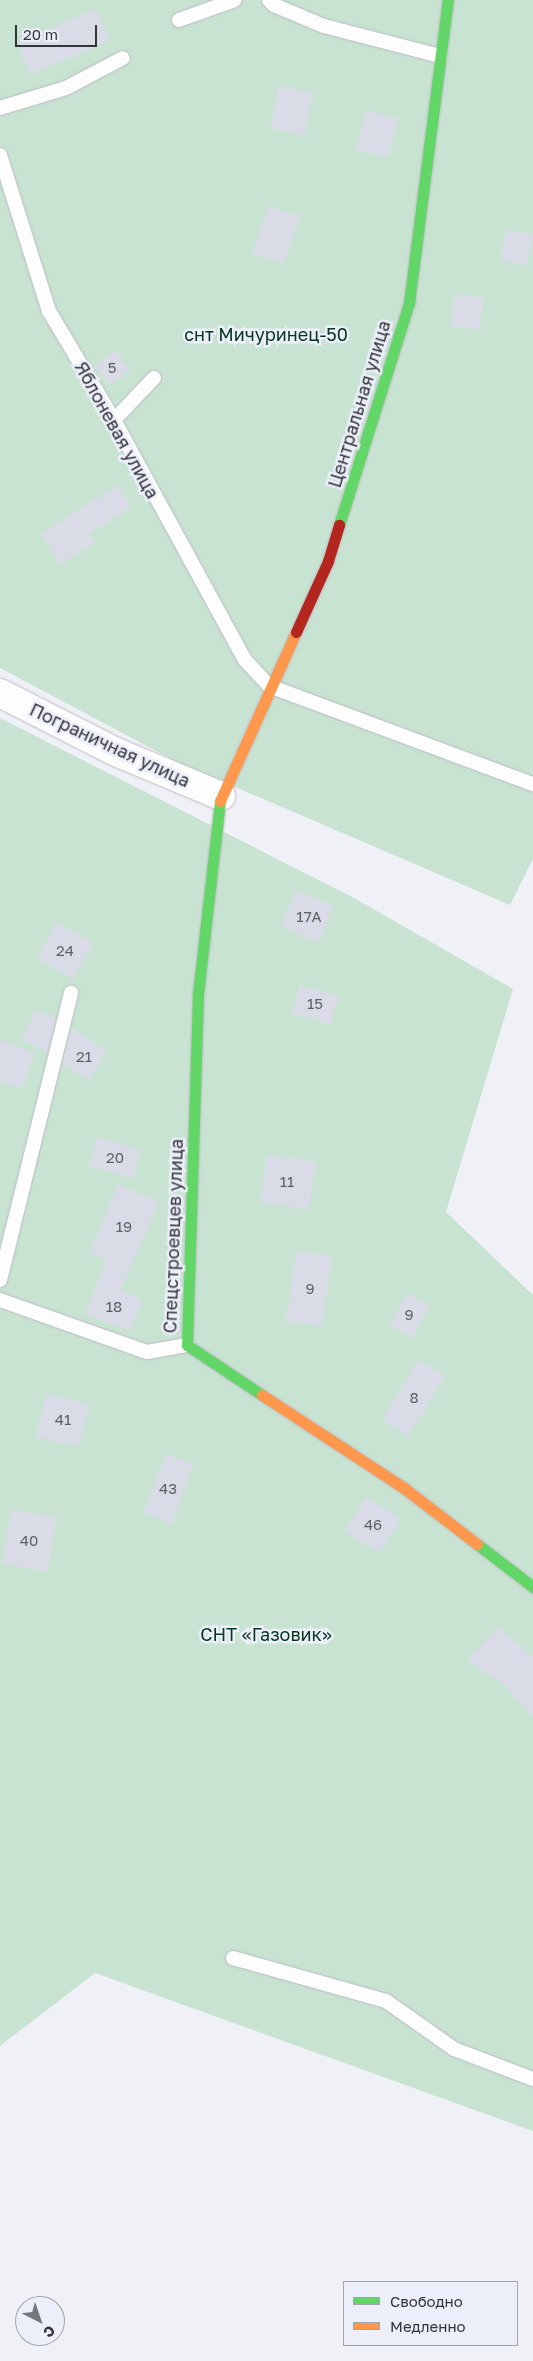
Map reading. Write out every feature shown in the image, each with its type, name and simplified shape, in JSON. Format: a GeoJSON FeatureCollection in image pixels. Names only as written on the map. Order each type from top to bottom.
{"type":"FeatureCollection","features":[{"type":"Feature","properties":{"kind":"street","name":"Центральная улица"},"geometry":{"type":"LineString","coordinates":[[221,796],[328,561],[409,303],[448,0]]}},
{"type":"Feature","properties":{"kind":"street","name":"Пограничная улица"},"geometry":{"type":"LineString","coordinates":[[0,693],[116,752],[221,796]]}},
{"type":"Feature","properties":{"kind":"street","name":"Спецстроевцев улица"},"geometry":{"type":"LineString","coordinates":[[221,796],[198,995],[186,1345],[404,1488],[533,1587]]}},
{"type":"Feature","properties":{"kind":"lane"},"geometry":{"type":"LineString","coordinates":[[178,20],[235,0]]}},
{"type":"Feature","properties":{"kind":"lane"},"geometry":{"type":"LineString","coordinates":[[269,0],[274,5],[324,26],[440,56]]}},
{"type":"Feature","properties":{"kind":"lane"},"geometry":{"type":"LineString","coordinates":[[0,108],[66,88],[123,58]]}},
{"type":"Feature","properties":{"kind":"lane","name":"Яблоневая улица"},"geometry":{"type":"LineString","coordinates":[[0,155],[49,311],[114,420],[245,660],[270,686]]}},
{"type":"Feature","properties":{"kind":"lane"},"geometry":{"type":"LineString","coordinates":[[114,420],[154,378]]}},
{"type":"Feature","properties":{"kind":"lane"},"geometry":{"type":"LineString","coordinates":[[270,686],[533,784]]}},
{"type":"Feature","properties":{"kind":"lane"},"geometry":{"type":"LineString","coordinates":[[0,1280],[71,994]]}},
{"type":"Feature","properties":{"kind":"lane"},"geometry":{"type":"LineString","coordinates":[[0,1300],[147,1352],[186,1345]]}},
{"type":"Feature","properties":{"kind":"lane"},"geometry":{"type":"LineString","coordinates":[[233,1958],[386,2001],[454,2049],[533,2079]]}},
{"type":"Feature","properties":{"kind":"green space","name":"снт Мичуринец-50"},"geometry":{"type":"Polygon","coordinates":[[[0,0],[533,0],[533,859],[510,905],[177,762],[0,668],[0,0]]]}},
{"type":"Feature","properties":{"kind":"green space","name":"СНТ «Газовик»"},"geometry":{"type":"Polygon","coordinates":[[[0,718],[354,898],[513,989],[446,1212],[533,1295],[533,2131],[95,1973],[0,2046],[0,718]]]}},
{"type":"Feature","properties":{"kind":"building"},"geometry":{"type":"Polygon","coordinates":[[[96,9],[109,40],[30,74],[17,43],[96,9]]]}},
{"type":"Feature","properties":{"kind":"building"},"geometry":{"type":"Polygon","coordinates":[[[278,86],[312,92],[305,135],[270,129],[278,86]]]}},
{"type":"Feature","properties":{"kind":"building"},"geometry":{"type":"Polygon","coordinates":[[[366,110],[398,118],[388,158],[356,150],[366,110]]]}},
{"type":"Feature","properties":{"kind":"building"},"geometry":{"type":"Polygon","coordinates":[[[268,206],[299,216],[284,264],[253,254],[268,206]]]}},
{"type":"Feature","properties":{"kind":"building"},"geometry":{"type":"Polygon","coordinates":[[[506,230],[533,235],[527,265],[501,261],[506,230]]]}},
{"type":"Feature","properties":{"kind":"building"},"geometry":{"type":"Polygon","coordinates":[[[455,294],[484,298],[479,330],[451,326],[455,294]]]}},
{"type":"Feature","properties":{"kind":"building"},"geometry":{"type":"Polygon","coordinates":[[[115,350],[130,370],[109,386],[94,366],[115,350]]]}},
{"type":"Feature","properties":{"kind":"building"},"geometry":{"type":"Polygon","coordinates":[[[118,485],[131,507],[90,533],[95,542],[60,565],[41,534],[118,485]]]}},
{"type":"Feature","properties":{"kind":"building"},"geometry":{"type":"Polygon","coordinates":[[[296,890],[334,906],[318,943],[280,927],[296,890]]]}},
{"type":"Feature","properties":{"kind":"building"},"geometry":{"type":"Polygon","coordinates":[[[56,923],[93,943],[74,979],[37,959],[56,923]]]}},
{"type":"Feature","properties":{"kind":"building"},"geometry":{"type":"Polygon","coordinates":[[[300,985],[338,996],[330,1024],[292,1013],[300,985]]]}},
{"type":"Feature","properties":{"kind":"building"},"geometry":{"type":"Polygon","coordinates":[[[35,1010],[56,1019],[47,1054],[22,1038],[35,1010]]]}},
{"type":"Feature","properties":{"kind":"building"},"geometry":{"type":"Polygon","coordinates":[[[71,1028],[107,1051],[89,1080],[62,1064],[71,1028]]]}},
{"type":"Feature","properties":{"kind":"building"},"geometry":{"type":"Polygon","coordinates":[[[0,1040],[35,1053],[21,1089],[0,1081],[0,1040]]]}},
{"type":"Feature","properties":{"kind":"building"},"geometry":{"type":"Polygon","coordinates":[[[97,1137],[141,1150],[133,1179],[89,1166],[97,1137]]]}},
{"type":"Feature","properties":{"kind":"building"},"geometry":{"type":"Polygon","coordinates":[[[267,1155],[316,1162],[309,1209],[260,1203],[267,1155]]]}},
{"type":"Feature","properties":{"kind":"building"},"geometry":{"type":"Polygon","coordinates":[[[118,1184],[159,1202],[120,1291],[142,1299],[130,1331],[85,1314],[106,1260],[89,1252],[118,1184]]]}},
{"type":"Feature","properties":{"kind":"building"},"geometry":{"type":"Polygon","coordinates":[[[296,1251],[332,1256],[322,1326],[286,1321],[296,1251]]]}},
{"type":"Feature","properties":{"kind":"building"},"geometry":{"type":"Polygon","coordinates":[[[407,1293],[430,1306],[412,1338],[389,1325],[407,1293]]]}},
{"type":"Feature","properties":{"kind":"building"},"geometry":{"type":"Polygon","coordinates":[[[418,1360],[445,1376],[409,1436],[382,1420],[418,1360]]]}},
{"type":"Feature","properties":{"kind":"building"},"geometry":{"type":"Polygon","coordinates":[[[46,1394],[89,1404],[79,1447],[36,1437],[46,1394]]]}},
{"type":"Feature","properties":{"kind":"building"},"geometry":{"type":"Polygon","coordinates":[[[165,1454],[193,1464],[172,1523],[143,1513],[165,1454]]]}},
{"type":"Feature","properties":{"kind":"building"},"geometry":{"type":"Polygon","coordinates":[[[366,1497],[401,1519],[380,1553],[345,1531],[366,1497]]]}},
{"type":"Feature","properties":{"kind":"building"},"geometry":{"type":"Polygon","coordinates":[[[11,1510],[56,1517],[48,1572],[2,1564],[11,1510]]]}},
{"type":"Feature","properties":{"kind":"building"},"geometry":{"type":"Polygon","coordinates":[[[498,1626],[533,1658],[533,1717],[504,1684],[467,1660],[498,1626]]]}},
{"type":"Feature","properties":{"kind":"traffic: fast"},"geometry":{"type":"LineString","coordinates":[[339,525],[409,303],[448,0]]}},
{"type":"Feature","properties":{"kind":"traffic: fast"},"geometry":{"type":"LineString","coordinates":[[220,801],[198,995],[187,1345],[262,1395]]}},
{"type":"Feature","properties":{"kind":"traffic: fast"},"geometry":{"type":"LineString","coordinates":[[477,1544],[533,1587]]}},
{"type":"Feature","properties":{"kind":"traffic: slow"},"geometry":{"type":"LineString","coordinates":[[220,801],[296,632]]}},
{"type":"Feature","properties":{"kind":"traffic: slow"},"geometry":{"type":"LineString","coordinates":[[262,1395],[404,1488],[477,1544]]}},
{"type":"Feature","properties":{"kind":"traffic: jam"},"geometry":{"type":"LineString","coordinates":[[296,632],[328,561],[339,525]]}}]}
